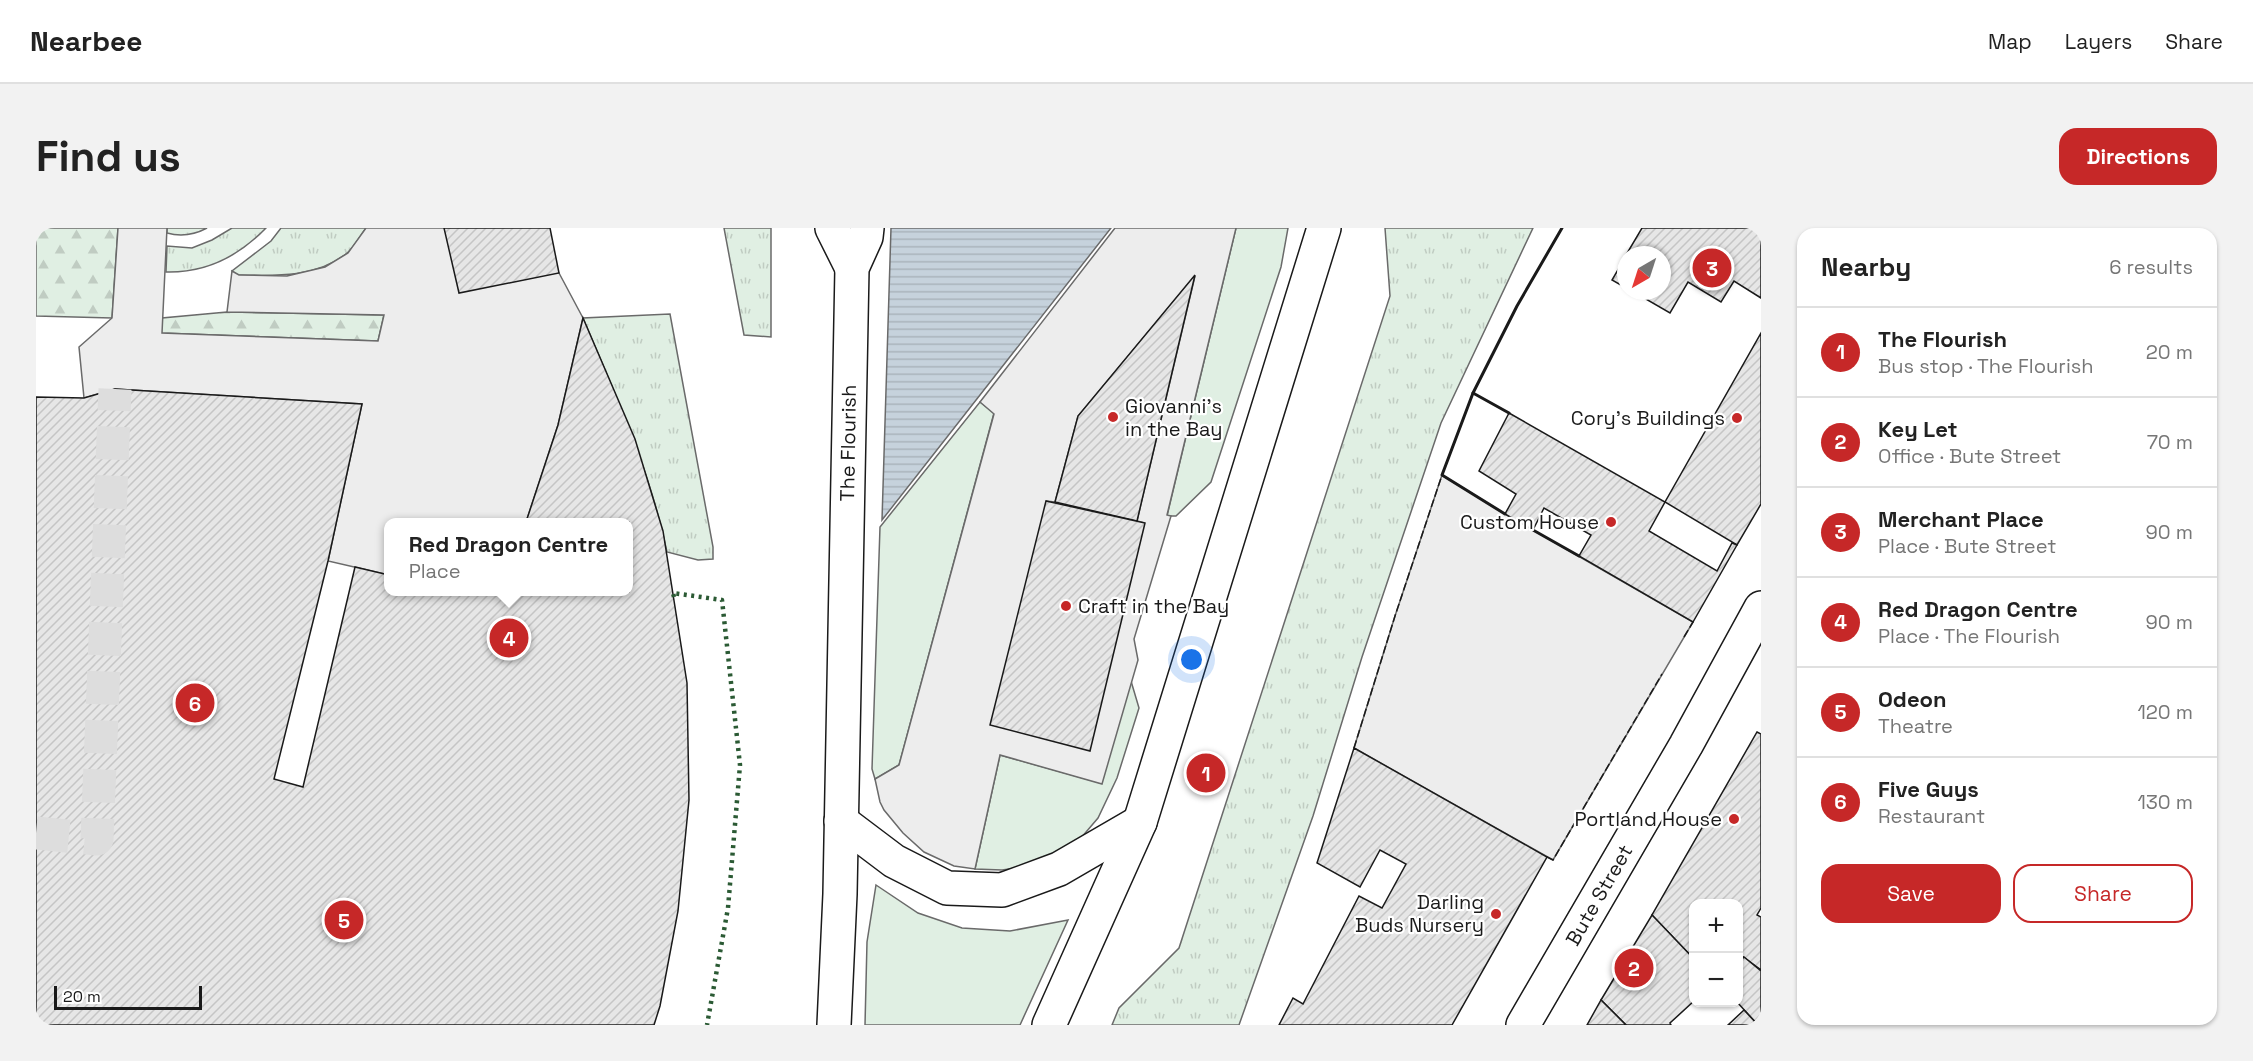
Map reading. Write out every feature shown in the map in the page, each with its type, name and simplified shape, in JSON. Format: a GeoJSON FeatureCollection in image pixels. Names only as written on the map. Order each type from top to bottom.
{"type":"FeatureCollection","features":[{"type":"Feature","properties":{"kind":"main road"},"geometry":{"type":"LineString","coordinates":[[832,228],[852,268]]}},
{"type":"Feature","properties":{"kind":"main road","name":"The Flourish"},"geometry":{"type":"LineString","coordinates":[[834,1025],[841,821],[852,268],[866,237],[867,228]]}},
{"type":"Feature","properties":{"kind":"main road"},"geometry":{"type":"LineString","coordinates":[[1048,1025],[1140,822],[1324,228]]}},
{"type":"Feature","properties":{"kind":"main road","name":"Bute Street"},"geometry":{"type":"LineString","coordinates":[[1523,1025],[1692,735],[1761,608]]}},
{"type":"Feature","properties":{"kind":"main road"},"geometry":{"type":"LineString","coordinates":[[841,821],[894,861],[947,888],[1002,890],[1059,869],[1140,822]]}},
{"type":"Feature","properties":{"kind":"green space"},"geometry":{"type":"Polygon","coordinates":[[[36,228],[118,228],[112,318],[36,316],[36,228]]]}},
{"type":"Feature","properties":{"kind":"green space"},"geometry":{"type":"Polygon","coordinates":[[[167,228],[207,228],[193,234],[183,235],[167,233],[167,228]]]}},
{"type":"Feature","properties":{"kind":"green space"},"geometry":{"type":"Polygon","coordinates":[[[232,228],[266,228],[244,247],[220,261],[180,272],[166,272],[167,246],[192,248],[232,228]]]}},
{"type":"Feature","properties":{"kind":"green space"},"geometry":{"type":"Polygon","coordinates":[[[281,228],[366,228],[349,251],[321,268],[281,275],[238,275],[232,271],[271,241],[281,228]]]}},
{"type":"Feature","properties":{"kind":"green space"},"geometry":{"type":"Polygon","coordinates":[[[724,228],[771,228],[771,337],[744,335],[724,228]]]}},
{"type":"Feature","properties":{"kind":"green space"},"geometry":{"type":"Polygon","coordinates":[[[1236,228],[1288,228],[1281,267],[1211,482],[1176,516],[1167,516],[1236,228]]]}},
{"type":"Feature","properties":{"kind":"green space"},"geometry":{"type":"Polygon","coordinates":[[[1385,228],[1533,228],[1441,423],[1362,657],[1313,816],[1239,1025],[1112,1025],[1119,1008],[1179,948],[1390,296],[1385,228]]]}},
{"type":"Feature","properties":{"kind":"green space"},"geometry":{"type":"Polygon","coordinates":[[[227,312],[384,315],[378,341],[161,333],[162,318],[227,312]]]}},
{"type":"Feature","properties":{"kind":"green space"},"geometry":{"type":"Polygon","coordinates":[[[670,314],[713,547],[713,559],[698,560],[667,552],[641,462],[583,318],[670,314]]]}},
{"type":"Feature","properties":{"kind":"green space"},"geometry":{"type":"Polygon","coordinates":[[[980,402],[994,413],[899,765],[875,779],[872,769],[880,527],[980,402]]]}},
{"type":"Feature","properties":{"kind":"green space"},"geometry":{"type":"Polygon","coordinates":[[[1131,681],[1139,708],[1117,778],[1098,818],[1075,845],[1038,865],[1002,870],[975,869],[1000,755],[1101,783],[1131,681]]]}},
{"type":"Feature","properties":{"kind":"green space"},"geometry":{"type":"Polygon","coordinates":[[[876,885],[918,913],[962,928],[1010,931],[1068,920],[1020,1025],[865,1025],[867,942],[876,885]]]}},
{"type":"Feature","properties":{"kind":"shaded area"},"geometry":{"type":"Polygon","coordinates":[[[118,228],[167,228],[162,333],[378,341],[384,315],[227,312],[232,271],[239,275],[287,276],[325,267],[348,253],[366,228],[444,228],[559,273],[583,318],[558,425],[527,518],[384,518],[384,574],[328,561],[362,404],[115,389],[84,398],[79,347],[112,318],[118,228]]]}},
{"type":"Feature","properties":{"kind":"shaded area"},"geometry":{"type":"Polygon","coordinates":[[[891,228],[1111,228],[882,520],[891,228]]]}},
{"type":"Feature","properties":{"kind":"shaded area"},"geometry":{"type":"Polygon","coordinates":[[[1115,228],[1236,228],[1167,515],[1171,516],[1134,639],[1138,660],[1102,784],[1000,755],[975,869],[954,866],[924,852],[903,833],[884,810],[875,779],[899,765],[994,414],[980,402],[1115,228]],[[1195,276],[1078,416],[1055,502],[1046,501],[1145,523],[1137,521],[1195,276]]]}},
{"type":"Feature","properties":{"kind":"shaded area"},"geometry":{"type":"Polygon","coordinates":[[[1442,475],[1505,514],[1693,622],[1553,860],[1354,748],[1442,475]]]}},
{"type":"Feature","properties":{"kind":"building"},"geometry":{"type":"Polygon","coordinates":[[[444,228],[550,228],[559,273],[459,293],[444,228]]]}},
{"type":"Feature","properties":{"kind":"building"},"geometry":{"type":"Polygon","coordinates":[[[1642,228],[1761,228],[1761,298],[1734,281],[1721,302],[1688,282],[1670,313],[1648,300],[1671,300],[1671,246],[1631,246],[1642,228]]]}},
{"type":"Feature","properties":{"kind":"building"},"geometry":{"type":"Polygon","coordinates":[[[1617,271],[1617,283],[1612,280],[1617,271]]]}},
{"type":"Feature","properties":{"kind":"building"},"geometry":{"type":"Polygon","coordinates":[[[1195,275],[1137,521],[1055,502],[1078,416],[1195,275]]]}},
{"type":"Feature","properties":{"kind":"building"},"geometry":{"type":"Polygon","coordinates":[[[583,318],[635,439],[663,531],[687,683],[689,800],[678,911],[660,1006],[654,1025],[36,1025],[36,397],[84,398],[115,389],[362,404],[328,561],[274,779],[303,787],[355,567],[384,574],[384,596],[633,596],[633,518],[527,518],[558,425],[583,318]]]}},
{"type":"Feature","properties":{"kind":"building","name":"Cory's Buildings"},"geometry":{"type":"Polygon","coordinates":[[[1761,333],[1761,504],[1737,545],[1665,502],[1761,333]]]}},
{"type":"Feature","properties":{"kind":"building","name":"Custom House"},"geometry":{"type":"Polygon","coordinates":[[[1509,413],[1665,502],[1649,531],[1717,571],[1732,543],[1737,545],[1693,622],[1579,556],[1591,535],[1544,508],[1533,530],[1505,514],[1516,494],[1479,471],[1509,413]]]}},
{"type":"Feature","properties":{"kind":"building"},"geometry":{"type":"Polygon","coordinates":[[[1046,501],[1145,523],[1090,751],[990,725],[1046,501]]]}},
{"type":"Feature","properties":{"kind":"building","name":"Portland House"},"geometry":{"type":"Polygon","coordinates":[[[1757,732],[1761,734],[1761,908],[1757,915],[1761,917],[1761,970],[1743,957],[1743,899],[1689,899],[1689,954],[1652,915],[1757,732]]]}},
{"type":"Feature","properties":{"kind":"building"},"geometry":{"type":"Polygon","coordinates":[[[1354,748],[1547,857],[1452,1025],[1279,1025],[1293,998],[1303,1004],[1359,896],[1382,908],[1406,864],[1380,850],[1360,887],[1317,863],[1354,748]]]}},
{"type":"Feature","properties":{"kind":"building"},"geometry":{"type":"Polygon","coordinates":[[[1652,915],[1689,954],[1689,1006],[1670,1023],[1671,1025],[1626,1025],[1601,1000],[1652,915]]]}},
{"type":"Feature","properties":{"kind":"building"},"geometry":{"type":"Polygon","coordinates":[[[1743,958],[1761,971],[1761,1025],[1758,1025],[1742,1007],[1743,958]]]}},
{"type":"Feature","properties":{"kind":"building"},"geometry":{"type":"Polygon","coordinates":[[[1601,1000],[1626,1025],[1587,1025],[1601,1000]]]}},
{"type":"Feature","properties":{"kind":"building"},"geometry":{"type":"Polygon","coordinates":[[[1744,1010],[1758,1025],[1728,1025],[1744,1010]]]}},
{"type":"Feature","properties":{"kind":"tunnel"},"geometry":{"type":"LineString","coordinates":[[36,833],[97,839],[115,389]]}},
{"type":"Feature","properties":{"kind":"hedge"},"geometry":{"type":"LineString","coordinates":[[674,597],[673,593],[722,600],[740,765],[728,908],[707,1025]]}},
{"type":"Feature","properties":{"kind":"fence"},"geometry":{"type":"LineString","coordinates":[[1354,748],[1442,475]]}},
{"type":"Feature","properties":{"kind":"fence"},"geometry":{"type":"LineString","coordinates":[[1684,637],[1693,622]]}},
{"type":"Feature","properties":{"kind":"fence"},"geometry":{"type":"LineString","coordinates":[[1547,857],[1553,860],[1662,674]]}},
{"type":"Feature","properties":{"kind":"wall"},"geometry":{"type":"LineString","coordinates":[[1509,413],[1473,393],[1517,306],[1562,228]]}},
{"type":"Feature","properties":{"kind":"wall"},"geometry":{"type":"LineString","coordinates":[[1473,393],[1442,475],[1505,514]]}},
{"type":"Feature","properties":{"kind":"wall"},"geometry":{"type":"LineString","coordinates":[[1533,530],[1579,556]]}},
{"type":"Feature","properties":{"kind":"place","name":"Merchant Place"},"geometry":{"type":"Point","coordinates":[1712,268]}},
{"type":"Feature","properties":{"kind":"place","name":"Giovanni's in the Bay"},"geometry":{"type":"Point","coordinates":[1113,417]}},
{"type":"Feature","properties":{"kind":"place","name":"Cory's Buildings"},"geometry":{"type":"Point","coordinates":[1737,418]}},
{"type":"Feature","properties":{"kind":"place","name":"Custom House"},"geometry":{"type":"Point","coordinates":[1611,522]}},
{"type":"Feature","properties":{"kind":"place","name":"Craft in the Bay"},"geometry":{"type":"Point","coordinates":[1066,606]}},
{"type":"Feature","properties":{"kind":"place","name":"Red Dragon Centre"},"geometry":{"type":"Point","coordinates":[509,638]}},
{"type":"Feature","properties":{"kind":"place","name":"Five Guys"},"geometry":{"type":"Point","coordinates":[195,703]}},
{"type":"Feature","properties":{"kind":"place","name":"The Flourish"},"geometry":{"type":"Point","coordinates":[1206,773]}},
{"type":"Feature","properties":{"kind":"place","name":"Portland House"},"geometry":{"type":"Point","coordinates":[1734,819]}},
{"type":"Feature","properties":{"kind":"place","name":"Darling Buds Nursery"},"geometry":{"type":"Point","coordinates":[1496,914]}},
{"type":"Feature","properties":{"kind":"place","name":"Odeon"},"geometry":{"type":"Point","coordinates":[344,920]}},
{"type":"Feature","properties":{"kind":"place","name":"Key Let"},"geometry":{"type":"Point","coordinates":[1634,968]}}]}
